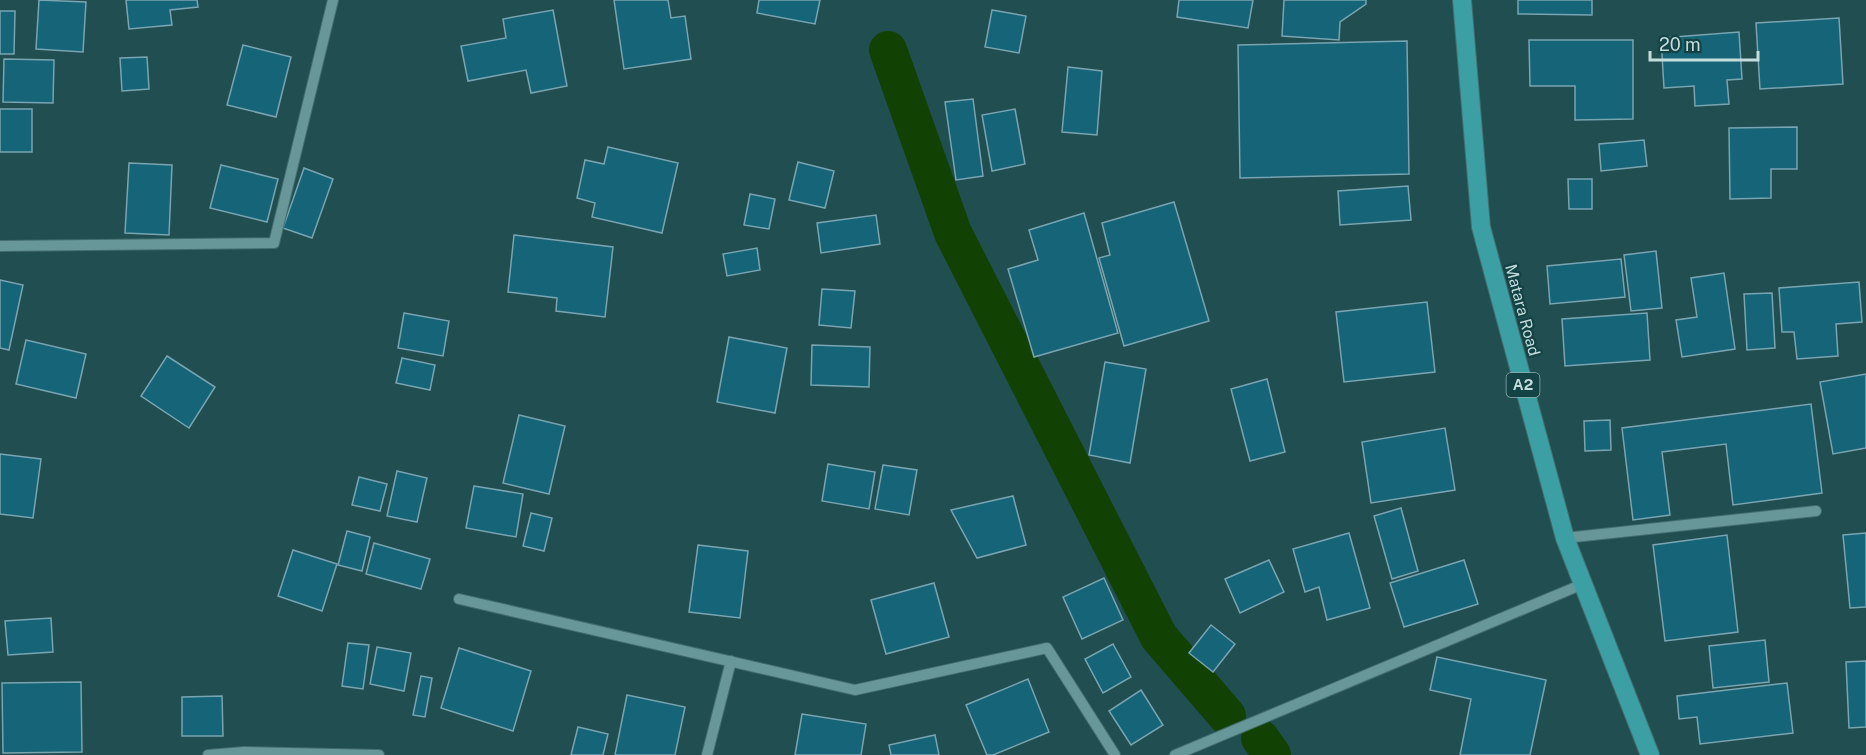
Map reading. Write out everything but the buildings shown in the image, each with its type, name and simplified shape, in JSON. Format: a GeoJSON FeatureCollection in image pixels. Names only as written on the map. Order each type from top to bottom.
{"type":"FeatureCollection","features":[{"type":"Feature","properties":{"kind":"highway","name":"Matara Road"},"geometry":{"type":"LineString","coordinates":[[1462,0],[1480,227],[1565,538],[1650,755]]}},
{"type":"Feature","properties":{"kind":"street"},"geometry":{"type":"LineString","coordinates":[[0,246],[274,243],[333,0]]}},
{"type":"Feature","properties":{"kind":"street"},"geometry":{"type":"LineString","coordinates":[[1565,538],[1816,512]]}},
{"type":"Feature","properties":{"kind":"street"},"geometry":{"type":"LineString","coordinates":[[1175,755],[1583,584]]}},
{"type":"Feature","properties":{"kind":"street"},"geometry":{"type":"LineString","coordinates":[[459,599],[855,690],[1047,648],[1115,755]]}},
{"type":"Feature","properties":{"kind":"street"},"geometry":{"type":"LineString","coordinates":[[707,755],[731,661]]}},
{"type":"Feature","properties":{"kind":"street"},"geometry":{"type":"LineString","coordinates":[[208,755],[243,752],[379,755]]}},
{"type":"Feature","properties":{"kind":"waterway"},"geometry":{"type":"LineString","coordinates":[[888,50],[953,233],[1159,637],[1227,716]]}},
{"type":"Feature","properties":{"kind":"waterway"},"geometry":{"type":"LineString","coordinates":[[1260,738],[1272,755]]}}]}
